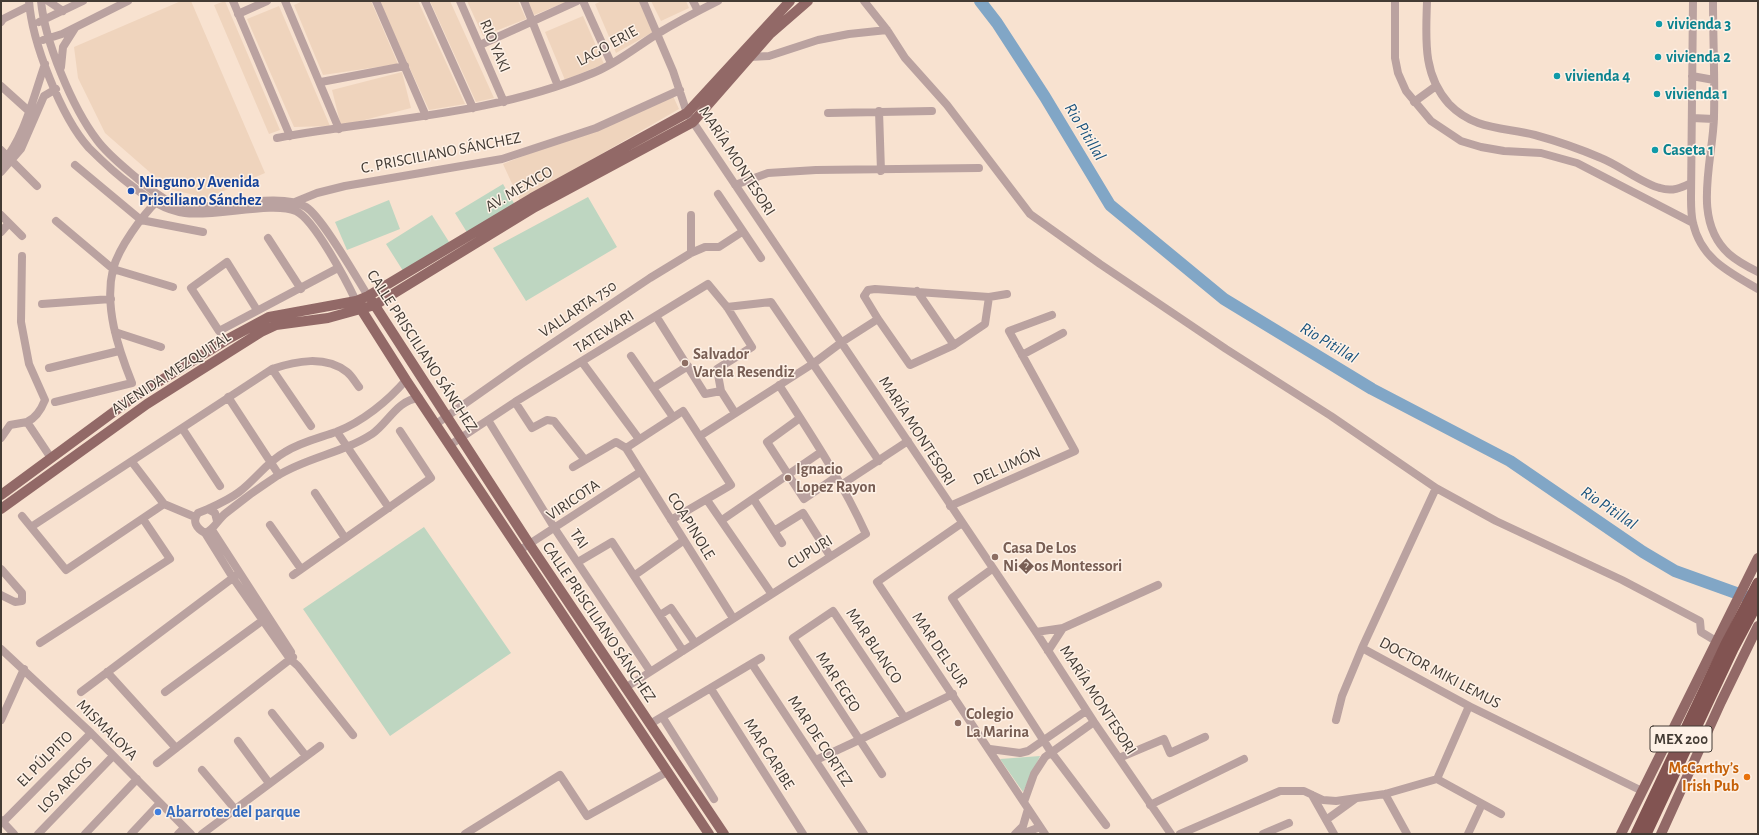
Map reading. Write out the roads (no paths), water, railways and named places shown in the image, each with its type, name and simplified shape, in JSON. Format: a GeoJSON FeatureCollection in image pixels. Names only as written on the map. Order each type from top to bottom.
{"type":"FeatureCollection","features":[{"type":"Feature","properties":{"kind":"highway","name":"MEX 200"},"geometry":{"type":"LineString","coordinates":[[1641,833],[1723,643],[1758,583]]}},
{"type":"Feature","properties":{"kind":"highway","name":"MEX 200"},"geometry":{"type":"LineString","coordinates":[[1723,643],[1758,602]]}},
{"type":"Feature","properties":{"kind":"main road","name":"AV. MEXICO"},"geometry":{"type":"LineString","coordinates":[[368,296],[532,198],[687,113],[790,1]]}},
{"type":"Feature","properties":{"kind":"main road"},"geometry":{"type":"LineString","coordinates":[[693,122],[770,34],[808,1]]}},
{"type":"Feature","properties":{"kind":"main road","name":"AV. MEXICO"},"geometry":{"type":"LineString","coordinates":[[375,306],[536,207],[693,122]]}},
{"type":"Feature","properties":{"kind":"main road","name":"AVENIDA MEZQUITAL"},"geometry":{"type":"LineString","coordinates":[[1,495],[134,398],[228,339],[269,317],[356,301],[368,296]]}},
{"type":"Feature","properties":{"kind":"main road","name":"CALLE PRISCILIANO SÁNCHEZ"},"geometry":{"type":"LineString","coordinates":[[368,296],[530,545],[600,646],[625,688],[724,834]]}},
{"type":"Feature","properties":{"kind":"main road","name":"CALLE PRISCILIANO SÁNCHEZ"},"geometry":{"type":"LineString","coordinates":[[356,301],[406,380],[708,834]]}},
{"type":"Feature","properties":{"kind":"main road","name":"AVENIDA MEZQUITAL"},"geometry":{"type":"LineString","coordinates":[[1,508],[147,404],[261,332],[276,325],[328,318],[375,306]]}},
{"type":"Feature","properties":{"kind":"main road"},"geometry":{"type":"LineString","coordinates":[[1621,834],[1642,791],[1723,643],[1758,558]]}},
{"type":"Feature","properties":{"kind":"main road"},"geometry":{"type":"LineString","coordinates":[[1660,834],[1758,626]]}},
{"type":"Feature","properties":{"kind":"street","name":"CALLE PRISCILIANO SÁNCHEZ"},"geometry":{"type":"LineString","coordinates":[[41,1],[43,21],[48,39],[80,112],[97,141],[166,209],[186,213],[210,214],[272,208],[297,211],[313,226],[356,301]]}},
{"type":"Feature","properties":{"kind":"street"},"geometry":{"type":"LineString","coordinates":[[48,1],[63,11]]}},
{"type":"Feature","properties":{"kind":"street"},"geometry":{"type":"LineString","coordinates":[[33,24],[43,21],[83,1]]}},
{"type":"Feature","properties":{"kind":"street"},"geometry":{"type":"LineString","coordinates":[[37,42],[48,39],[128,1]]}},
{"type":"Feature","properties":{"kind":"street"},"geometry":{"type":"LineString","coordinates":[[233,1],[290,136]]}},
{"type":"Feature","properties":{"kind":"street"},"geometry":{"type":"LineString","coordinates":[[238,14],[267,1]]}},
{"type":"Feature","properties":{"kind":"street"},"geometry":{"type":"LineString","coordinates":[[285,1],[321,82],[339,129]]}},
{"type":"Feature","properties":{"kind":"street"},"geometry":{"type":"LineString","coordinates":[[376,1],[426,116]]}},
{"type":"Feature","properties":{"kind":"street"},"geometry":{"type":"LineString","coordinates":[[425,1],[473,108]]}},
{"type":"Feature","properties":{"kind":"street","name":"RIO YAKI"},"geometry":{"type":"LineString","coordinates":[[460,1],[504,102]]}},
{"type":"Feature","properties":{"kind":"street"},"geometry":{"type":"LineString","coordinates":[[524,1],[558,86]]}},
{"type":"Feature","properties":{"kind":"street"},"geometry":{"type":"LineString","coordinates":[[480,45],[577,1]]}},
{"type":"Feature","properties":{"kind":"street"},"geometry":{"type":"LineString","coordinates":[[583,1],[611,63]]}},
{"type":"Feature","properties":{"kind":"street","name":"MARÍA MONTESORI"},"geometry":{"type":"LineString","coordinates":[[643,1],[658,33],[680,90],[687,113],[842,342],[992,569],[1036,632],[1086,711],[1171,834]]}},
{"type":"Feature","properties":{"kind":"street"},"geometry":{"type":"LineString","coordinates":[[693,1],[698,11]]}},
{"type":"Feature","properties":{"kind":"street","name":"LAGO ERIE"},"geometry":{"type":"LineString","coordinates":[[277,138],[473,108],[504,102],[558,86],[594,72],[611,63],[658,33],[718,1]]}},
{"type":"Feature","properties":{"kind":"street"},"geometry":{"type":"LineString","coordinates":[[864,1],[887,30],[905,58],[947,105],[1030,214],[1100,264],[1226,349],[1331,416],[1436,488],[1496,521],[1622,580],[1700,621],[1702,632],[1723,643]]}},
{"type":"Feature","properties":{"kind":"street"},"geometry":{"type":"LineString","coordinates":[[1394,1],[1395,58],[1404,85],[1414,102],[1431,121],[1461,141],[1504,151],[1541,154],[1577,163],[1693,223]]}},
{"type":"Feature","properties":{"kind":"street"},"geometry":{"type":"LineString","coordinates":[[1427,1],[1426,56],[1436,86],[1460,114],[1474,122],[1534,135],[1601,158],[1658,188],[1671,191],[1692,183]]}},
{"type":"Feature","properties":{"kind":"street"},"geometry":{"type":"LineString","coordinates":[[1693,1],[1693,223],[1703,248],[1714,262],[1758,289]]}},
{"type":"Feature","properties":{"kind":"street"},"geometry":{"type":"LineString","coordinates":[[1713,1],[1714,119],[1706,194],[1709,220],[1720,243],[1729,254],[1758,272]]}},
{"type":"Feature","properties":{"kind":"street","name":"CALLE PRISCILIANO SÁNCHEZ"},"geometry":{"type":"LineString","coordinates":[[29,4],[37,42],[45,64],[69,117],[89,147],[124,180],[158,200],[190,207],[211,207],[278,200],[295,202],[306,207],[319,220],[368,296]]}},
{"type":"Feature","properties":{"kind":"street"},"geometry":{"type":"LineString","coordinates":[[1,22],[3,19],[29,4]]}},
{"type":"Feature","properties":{"kind":"street"},"geometry":{"type":"LineString","coordinates":[[61,71],[63,47],[76,26]]}},
{"type":"Feature","properties":{"kind":"street"},"geometry":{"type":"LineString","coordinates":[[750,57],[769,56],[818,40],[849,34],[887,30]]}},
{"type":"Feature","properties":{"kind":"street"},"geometry":{"type":"LineString","coordinates":[[32,114],[45,64]]}},
{"type":"Feature","properties":{"kind":"street"},"geometry":{"type":"LineString","coordinates":[[321,82],[405,66]]}},
{"type":"Feature","properties":{"kind":"street"},"geometry":{"type":"LineString","coordinates":[[1692,76],[1714,80]]}},
{"type":"Feature","properties":{"kind":"street"},"geometry":{"type":"LineString","coordinates":[[1,86],[32,114]]}},
{"type":"Feature","properties":{"kind":"street"},"geometry":{"type":"LineString","coordinates":[[1414,102],[1436,86]]}},
{"type":"Feature","properties":{"kind":"street"},"geometry":{"type":"LineString","coordinates":[[1,172],[10,159],[32,114],[44,96],[56,89]]}},
{"type":"Feature","properties":{"kind":"street","name":"C. PRISCILIANO SÁNCHEZ"},"geometry":{"type":"LineString","coordinates":[[295,202],[317,193],[344,186],[502,159],[596,128],[680,90]]}},
{"type":"Feature","properties":{"kind":"street"},"geometry":{"type":"LineString","coordinates":[[879,111],[881,171]]}},
{"type":"Feature","properties":{"kind":"street"},"geometry":{"type":"LineString","coordinates":[[828,113],[932,111]]}},
{"type":"Feature","properties":{"kind":"street"},"geometry":{"type":"LineString","coordinates":[[1692,118],[1714,119]]}},
{"type":"Feature","properties":{"kind":"street"},"geometry":{"type":"LineString","coordinates":[[1,150],[37,186]]}},
{"type":"Feature","properties":{"kind":"street"},"geometry":{"type":"LineString","coordinates":[[1,164],[10,159]]}},
{"type":"Feature","properties":{"kind":"street"},"geometry":{"type":"LineString","coordinates":[[75,165],[141,220],[203,232]]}},
{"type":"Feature","properties":{"kind":"street"},"geometry":{"type":"LineString","coordinates":[[735,185],[768,174],[816,170],[881,171],[980,168]]}},
{"type":"Feature","properties":{"kind":"street"},"geometry":{"type":"LineString","coordinates":[[718,194],[742,232],[761,258]]}},
{"type":"Feature","properties":{"kind":"street"},"geometry":{"type":"LineString","coordinates":[[55,402],[132,383],[119,351],[115,332],[111,299],[113,269],[127,240],[158,200]]}},
{"type":"Feature","properties":{"kind":"street"},"geometry":{"type":"LineString","coordinates":[[1,215],[22,236]]}},
{"type":"Feature","properties":{"kind":"street"},"geometry":{"type":"LineString","coordinates":[[691,215],[691,253]]}},
{"type":"Feature","properties":{"kind":"street"},"geometry":{"type":"LineString","coordinates":[[56,221],[113,269],[173,287]]}},
{"type":"Feature","properties":{"kind":"street"},"geometry":{"type":"LineString","coordinates":[[1,232],[10,223]]}},
{"type":"Feature","properties":{"kind":"street","name":"VALLARTA 750"},"geometry":{"type":"LineString","coordinates":[[436,424],[520,365],[691,253],[705,247],[719,247],[742,232]]}},
{"type":"Feature","properties":{"kind":"street"},"geometry":{"type":"LineString","coordinates":[[268,238],[301,289]]}},
{"type":"Feature","properties":{"kind":"street"},"geometry":{"type":"LineString","coordinates":[[1,438],[10,425],[27,422],[33,419],[42,407],[44,400],[29,364],[21,322],[22,256]]}},
{"type":"Feature","properties":{"kind":"street"},"geometry":{"type":"LineString","coordinates":[[257,310],[227,262],[191,288],[219,331],[257,310],[301,289],[338,268]]}},
{"type":"Feature","properties":{"kind":"street","name":"TATEWARI"},"geometry":{"type":"LineString","coordinates":[[450,445],[515,402],[708,284],[727,307],[752,347],[716,369],[722,391]]}},
{"type":"Feature","properties":{"kind":"street"},"geometry":{"type":"LineString","coordinates":[[989,297],[985,324],[954,345],[910,365],[864,296],[868,290],[875,289],[989,297],[1007,294]]}},
{"type":"Feature","properties":{"kind":"street"},"geometry":{"type":"LineString","coordinates":[[917,291],[954,345]]}},
{"type":"Feature","properties":{"kind":"street"},"geometry":{"type":"LineString","coordinates":[[42,304],[111,299]]}},
{"type":"Feature","properties":{"kind":"street"},"geometry":{"type":"LineString","coordinates":[[727,307],[771,302],[814,363],[879,461]]}},
{"type":"Feature","properties":{"kind":"street"},"geometry":{"type":"LineString","coordinates":[[1052,315],[1009,331],[1022,355],[1063,333]]}},
{"type":"Feature","properties":{"kind":"street"},"geometry":{"type":"LineString","coordinates":[[656,316],[706,394],[722,391],[735,413]]}},
{"type":"Feature","properties":{"kind":"street"},"geometry":{"type":"LineString","coordinates":[[700,436],[814,363],[842,342],[878,319]]}},
{"type":"Feature","properties":{"kind":"street"},"geometry":{"type":"LineString","coordinates":[[115,332],[161,347]]}},
{"type":"Feature","properties":{"kind":"street"},"geometry":{"type":"LineString","coordinates":[[49,368],[119,351]]}},
{"type":"Feature","properties":{"kind":"street","name":"DEL LIMÓN"},"geometry":{"type":"LineString","coordinates":[[950,506],[1075,450],[1022,355]]}},
{"type":"Feature","properties":{"kind":"street"},"geometry":{"type":"LineString","coordinates":[[631,356],[673,417]]}},
{"type":"Feature","properties":{"kind":"street"},"geometry":{"type":"LineString","coordinates":[[31,527],[272,369],[303,360],[321,362],[339,367],[348,373],[359,387]]}},
{"type":"Feature","properties":{"kind":"street"},"geometry":{"type":"LineString","coordinates":[[582,362],[639,439]]}},
{"type":"Feature","properties":{"kind":"street"},"geometry":{"type":"LineString","coordinates":[[653,388],[688,366]]}},
{"type":"Feature","properties":{"kind":"street"},"geometry":{"type":"LineString","coordinates":[[272,369],[311,426]]}},
{"type":"Feature","properties":{"kind":"street"},"geometry":{"type":"LineString","coordinates":[[353,735],[292,658],[208,532],[196,526],[195,517],[198,512],[208,510],[228,500],[240,491],[270,462],[286,451],[305,442],[337,432],[360,420],[397,390],[406,380]]}},
{"type":"Feature","properties":{"kind":"street","name":"CUPURI"},"geometry":{"type":"LineString","coordinates":[[625,688],[771,593],[866,534],[822,452],[779,385]]}},
{"type":"Feature","properties":{"kind":"street"},"geometry":{"type":"LineString","coordinates":[[228,397],[279,475]]}},
{"type":"Feature","properties":{"kind":"street"},"geometry":{"type":"LineString","coordinates":[[208,532],[217,521],[279,475],[347,447],[373,433],[403,403],[411,399],[419,398]]}},
{"type":"Feature","properties":{"kind":"street"},"geometry":{"type":"LineString","coordinates":[[515,402],[532,428],[547,420],[554,421],[585,460]]}},
{"type":"Feature","properties":{"kind":"street"},"geometry":{"type":"LineString","coordinates":[[376,407],[386,420]]}},
{"type":"Feature","properties":{"kind":"street"},"geometry":{"type":"LineString","coordinates":[[572,467],[616,442],[626,448],[683,411],[731,485],[708,500],[671,520]]}},
{"type":"Feature","properties":{"kind":"street"},"geometry":{"type":"LineString","coordinates":[[800,418],[767,442],[804,499],[836,477]]}},
{"type":"Feature","properties":{"kind":"street","name":"TAI"},"geometry":{"type":"LineString","coordinates":[[488,420],[555,528],[650,671]]}},
{"type":"Feature","properties":{"kind":"street"},"geometry":{"type":"LineString","coordinates":[[27,422],[51,458]]}},
{"type":"Feature","properties":{"kind":"street"},"geometry":{"type":"LineString","coordinates":[[182,428],[220,486]]}},
{"type":"Feature","properties":{"kind":"street"},"geometry":{"type":"LineString","coordinates":[[293,575],[431,478],[400,431]]}},
{"type":"Feature","properties":{"kind":"street"},"geometry":{"type":"LineString","coordinates":[[337,432],[390,508]]}},
{"type":"Feature","properties":{"kind":"street"},"geometry":{"type":"LineString","coordinates":[[841,485],[908,441]]}},
{"type":"Feature","properties":{"kind":"street","name":"COAPINOLE"},"geometry":{"type":"LineString","coordinates":[[626,448],[683,541],[733,618]]}},
{"type":"Feature","properties":{"kind":"street"},"geometry":{"type":"LineString","coordinates":[[722,520],[754,500],[822,452]]}},
{"type":"Feature","properties":{"kind":"street"},"geometry":{"type":"LineString","coordinates":[[132,462],[164,504],[195,517]]}},
{"type":"Feature","properties":{"kind":"street","name":"VIRICOTA"},"geometry":{"type":"LineString","coordinates":[[520,550],[530,545],[640,472]]}},
{"type":"Feature","properties":{"kind":"street","name":"DOCTOR MIKI LEMUS"},"geometry":{"type":"LineString","coordinates":[[1436,488],[1362,648],[1469,706],[1642,791]]}},
{"type":"Feature","properties":{"kind":"street"},"geometry":{"type":"LineString","coordinates":[[315,493],[345,538]]}},
{"type":"Feature","properties":{"kind":"street"},"geometry":{"type":"LineString","coordinates":[[708,500],[771,593]]}},
{"type":"Feature","properties":{"kind":"street"},"geometry":{"type":"LineString","coordinates":[[754,500],[782,543]]}},
{"type":"Feature","properties":{"kind":"street"},"geometry":{"type":"LineString","coordinates":[[22,516],[66,570],[164,504]]}},
{"type":"Feature","properties":{"kind":"street"},"geometry":{"type":"LineString","coordinates":[[208,510],[214,513],[217,521]]}},
{"type":"Feature","properties":{"kind":"street"},"geometry":{"type":"LineString","coordinates":[[774,530],[803,513],[830,556]]}},
{"type":"Feature","properties":{"kind":"street"},"geometry":{"type":"LineString","coordinates":[[40,643],[170,559],[143,519]]}},
{"type":"Feature","properties":{"kind":"street","name":"MAR DEL SUR"},"geometry":{"type":"LineString","coordinates":[[962,524],[876,582],[990,749],[1043,831]]}},
{"type":"Feature","properties":{"kind":"street"},"geometry":{"type":"LineString","coordinates":[[270,525],[301,569]]}},
{"type":"Feature","properties":{"kind":"street"},"geometry":{"type":"LineString","coordinates":[[635,575],[683,541]]}},
{"type":"Feature","properties":{"kind":"street"},"geometry":{"type":"LineString","coordinates":[[578,562],[612,542],[635,575],[683,651]]}},
{"type":"Feature","properties":{"kind":"street"},"geometry":{"type":"LineString","coordinates":[[1,569],[22,593],[22,601],[15,602],[1,595]]}},
{"type":"Feature","properties":{"kind":"street"},"geometry":{"type":"LineString","coordinates":[[992,569],[952,598],[1051,752],[1106,825]]}},
{"type":"Feature","properties":{"kind":"street"},"geometry":{"type":"LineString","coordinates":[[81,692],[236,576]]}},
{"type":"Feature","properties":{"kind":"street"},"geometry":{"type":"LineString","coordinates":[[1036,632],[1063,628],[1158,584]]}},
{"type":"Feature","properties":{"kind":"street"},"geometry":{"type":"LineString","coordinates":[[660,615],[672,608],[695,643]]}},
{"type":"Feature","properties":{"kind":"street","name":"MAR BLANCO"},"geometry":{"type":"LineString","coordinates":[[793,638],[834,611],[904,717]]}},
{"type":"Feature","properties":{"kind":"street"},"geometry":{"type":"LineString","coordinates":[[165,692],[265,619]]}},
{"type":"Feature","properties":{"kind":"street"},"geometry":{"type":"LineString","coordinates":[[1048,651],[1063,628]]}},
{"type":"Feature","properties":{"kind":"street","name":"MAR EGEO"},"geometry":{"type":"LineString","coordinates":[[793,638],[882,774]]}},
{"type":"Feature","properties":{"kind":"street"},"geometry":{"type":"LineString","coordinates":[[1336,720],[1342,696],[1362,648]]}},
{"type":"Feature","properties":{"kind":"street","name":"MISMALOYA"},"geometry":{"type":"LineString","coordinates":[[1,649],[91,733],[191,834]]}},
{"type":"Feature","properties":{"kind":"street"},"geometry":{"type":"LineString","coordinates":[[157,763],[292,658]]}},
{"type":"Feature","properties":{"kind":"street"},"geometry":{"type":"LineString","coordinates":[[650,724],[663,718],[761,658]]}},
{"type":"Feature","properties":{"kind":"street","name":"MAR DE CORTEZ"},"geometry":{"type":"LineString","coordinates":[[752,664],[864,834]]}},
{"type":"Feature","properties":{"kind":"street"},"geometry":{"type":"LineString","coordinates":[[1,720],[24,669]]}},
{"type":"Feature","properties":{"kind":"street"},"geometry":{"type":"LineString","coordinates":[[107,672],[176,748]]}},
{"type":"Feature","properties":{"kind":"street","name":"MAR CARIBE"},"geometry":{"type":"LineString","coordinates":[[711,689],[803,834]]}},
{"type":"Feature","properties":{"kind":"street"},"geometry":{"type":"LineString","coordinates":[[816,760],[953,694]]}},
{"type":"Feature","properties":{"kind":"street"},"geometry":{"type":"LineString","coordinates":[[1437,779],[1469,706]]}},
{"type":"Feature","properties":{"kind":"street"},"geometry":{"type":"LineString","coordinates":[[990,749],[1020,753],[1028,751],[1086,711]]}},
{"type":"Feature","properties":{"kind":"street"},"geometry":{"type":"LineString","coordinates":[[272,713],[306,756]]}},
{"type":"Feature","properties":{"kind":"street"},"geometry":{"type":"LineString","coordinates":[[663,718],[714,799]]}},
{"type":"Feature","properties":{"kind":"street"},"geometry":{"type":"LineString","coordinates":[[1015,834],[1023,826],[1026,805],[1034,774],[1045,757],[1094,722]]}},
{"type":"Feature","properties":{"kind":"street","name":"EL PÚLPITO"},"geometry":{"type":"LineString","coordinates":[[2,821],[91,733]]}},
{"type":"Feature","properties":{"kind":"street"},"geometry":{"type":"LineString","coordinates":[[1119,758],[1164,739],[1170,753],[1204,737]]}},
{"type":"Feature","properties":{"kind":"street"},"geometry":{"type":"LineString","coordinates":[[238,741],[269,782]]}},
{"type":"Feature","properties":{"kind":"street"},"geometry":{"type":"LineString","coordinates":[[202,834],[234,808],[320,746]]}},
{"type":"Feature","properties":{"kind":"street","name":"LOS ARCOS"},"geometry":{"type":"LineString","coordinates":[[38,834],[113,756]]}},
{"type":"Feature","properties":{"kind":"street"},"geometry":{"type":"LineString","coordinates":[[1150,805],[1244,759]]}},
{"type":"Feature","properties":{"kind":"street"},"geometry":{"type":"LineString","coordinates":[[202,770],[234,808]]}},
{"type":"Feature","properties":{"kind":"street"},"geometry":{"type":"LineString","coordinates":[[465,834],[560,775],[587,816],[667,772]]}},
{"type":"Feature","properties":{"kind":"street"},"geometry":{"type":"LineString","coordinates":[[1180,834],[1280,791],[1304,791],[1323,800],[1336,801],[1385,794],[1437,779],[1501,814]]}},
{"type":"Feature","properties":{"kind":"street"},"geometry":{"type":"LineString","coordinates":[[85,834],[137,780]]}},
{"type":"Feature","properties":{"kind":"street"},"geometry":{"type":"LineString","coordinates":[[1385,794],[1407,834]]}},
{"type":"Feature","properties":{"kind":"street"},"geometry":{"type":"LineString","coordinates":[[1312,795],[1334,834]]}},
{"type":"Feature","properties":{"kind":"street"},"geometry":{"type":"LineString","coordinates":[[1326,820],[1356,798]]}},
{"type":"Feature","properties":{"kind":"street"},"geometry":{"type":"LineString","coordinates":[[131,834],[160,804]]}},
{"type":"Feature","properties":{"kind":"street"},"geometry":{"type":"LineString","coordinates":[[1468,834],[1482,804]]}},
{"type":"Feature","properties":{"kind":"street"},"geometry":{"type":"LineString","coordinates":[[2,821],[14,834]]}},
{"type":"Feature","properties":{"kind":"street"},"geometry":{"type":"LineString","coordinates":[[1263,834],[1289,823]]}},
{"type":"Feature","properties":{"kind":"street"},"geometry":{"type":"LineString","coordinates":[[178,834],[184,828]]}},
{"type":"Feature","properties":{"kind":"street"},"geometry":{"type":"LineString","coordinates":[[1022,834],[1043,831]]}},
{"type":"Feature","properties":{"kind":"waterway","name":"Rio Pitillal"},"geometry":{"type":"LineString","coordinates":[[980,1],[997,23],[1045,97],[1110,205],[1224,299],[1372,389],[1510,461],[1643,552],[1675,571],[1750,598]]}},
{"type":"Feature","properties":{"kind":"place","name":"vivienda 3"},"geometry":{"type":"Point","coordinates":[1659,24]}},
{"type":"Feature","properties":{"kind":"place","name":"vivienda 2"},"geometry":{"type":"Point","coordinates":[1658,57]}},
{"type":"Feature","properties":{"kind":"place","name":"vivienda 4"},"geometry":{"type":"Point","coordinates":[1557,76]}},
{"type":"Feature","properties":{"kind":"place","name":"vivienda 1"},"geometry":{"type":"Point","coordinates":[1657,94]}},
{"type":"Feature","properties":{"kind":"place","name":"Caseta 1"},"geometry":{"type":"Point","coordinates":[1655,150]}},
{"type":"Feature","properties":{"kind":"place","name":"Ninguno y Avenida Prisciliano Sánchez"},"geometry":{"type":"Point","coordinates":[131,191]}},
{"type":"Feature","properties":{"kind":"place","name":"Salvador Varela Resendiz"},"geometry":{"type":"Point","coordinates":[685,363]}},
{"type":"Feature","properties":{"kind":"place","name":"Ignacio Lopez Rayon"},"geometry":{"type":"Point","coordinates":[788,478]}},
{"type":"Feature","properties":{"kind":"place","name":"Casa De Los Ni�os Montessori"},"geometry":{"type":"Point","coordinates":[995,557]}},
{"type":"Feature","properties":{"kind":"place","name":"Colegio La Marina"},"geometry":{"type":"Point","coordinates":[958,723]}},
{"type":"Feature","properties":{"kind":"place","name":"McCarthy’s Irish Pub"},"geometry":{"type":"Point","coordinates":[1747,777]}},
{"type":"Feature","properties":{"kind":"place","name":"Abarrotes del parque"},"geometry":{"type":"Point","coordinates":[158,812]}}]}
